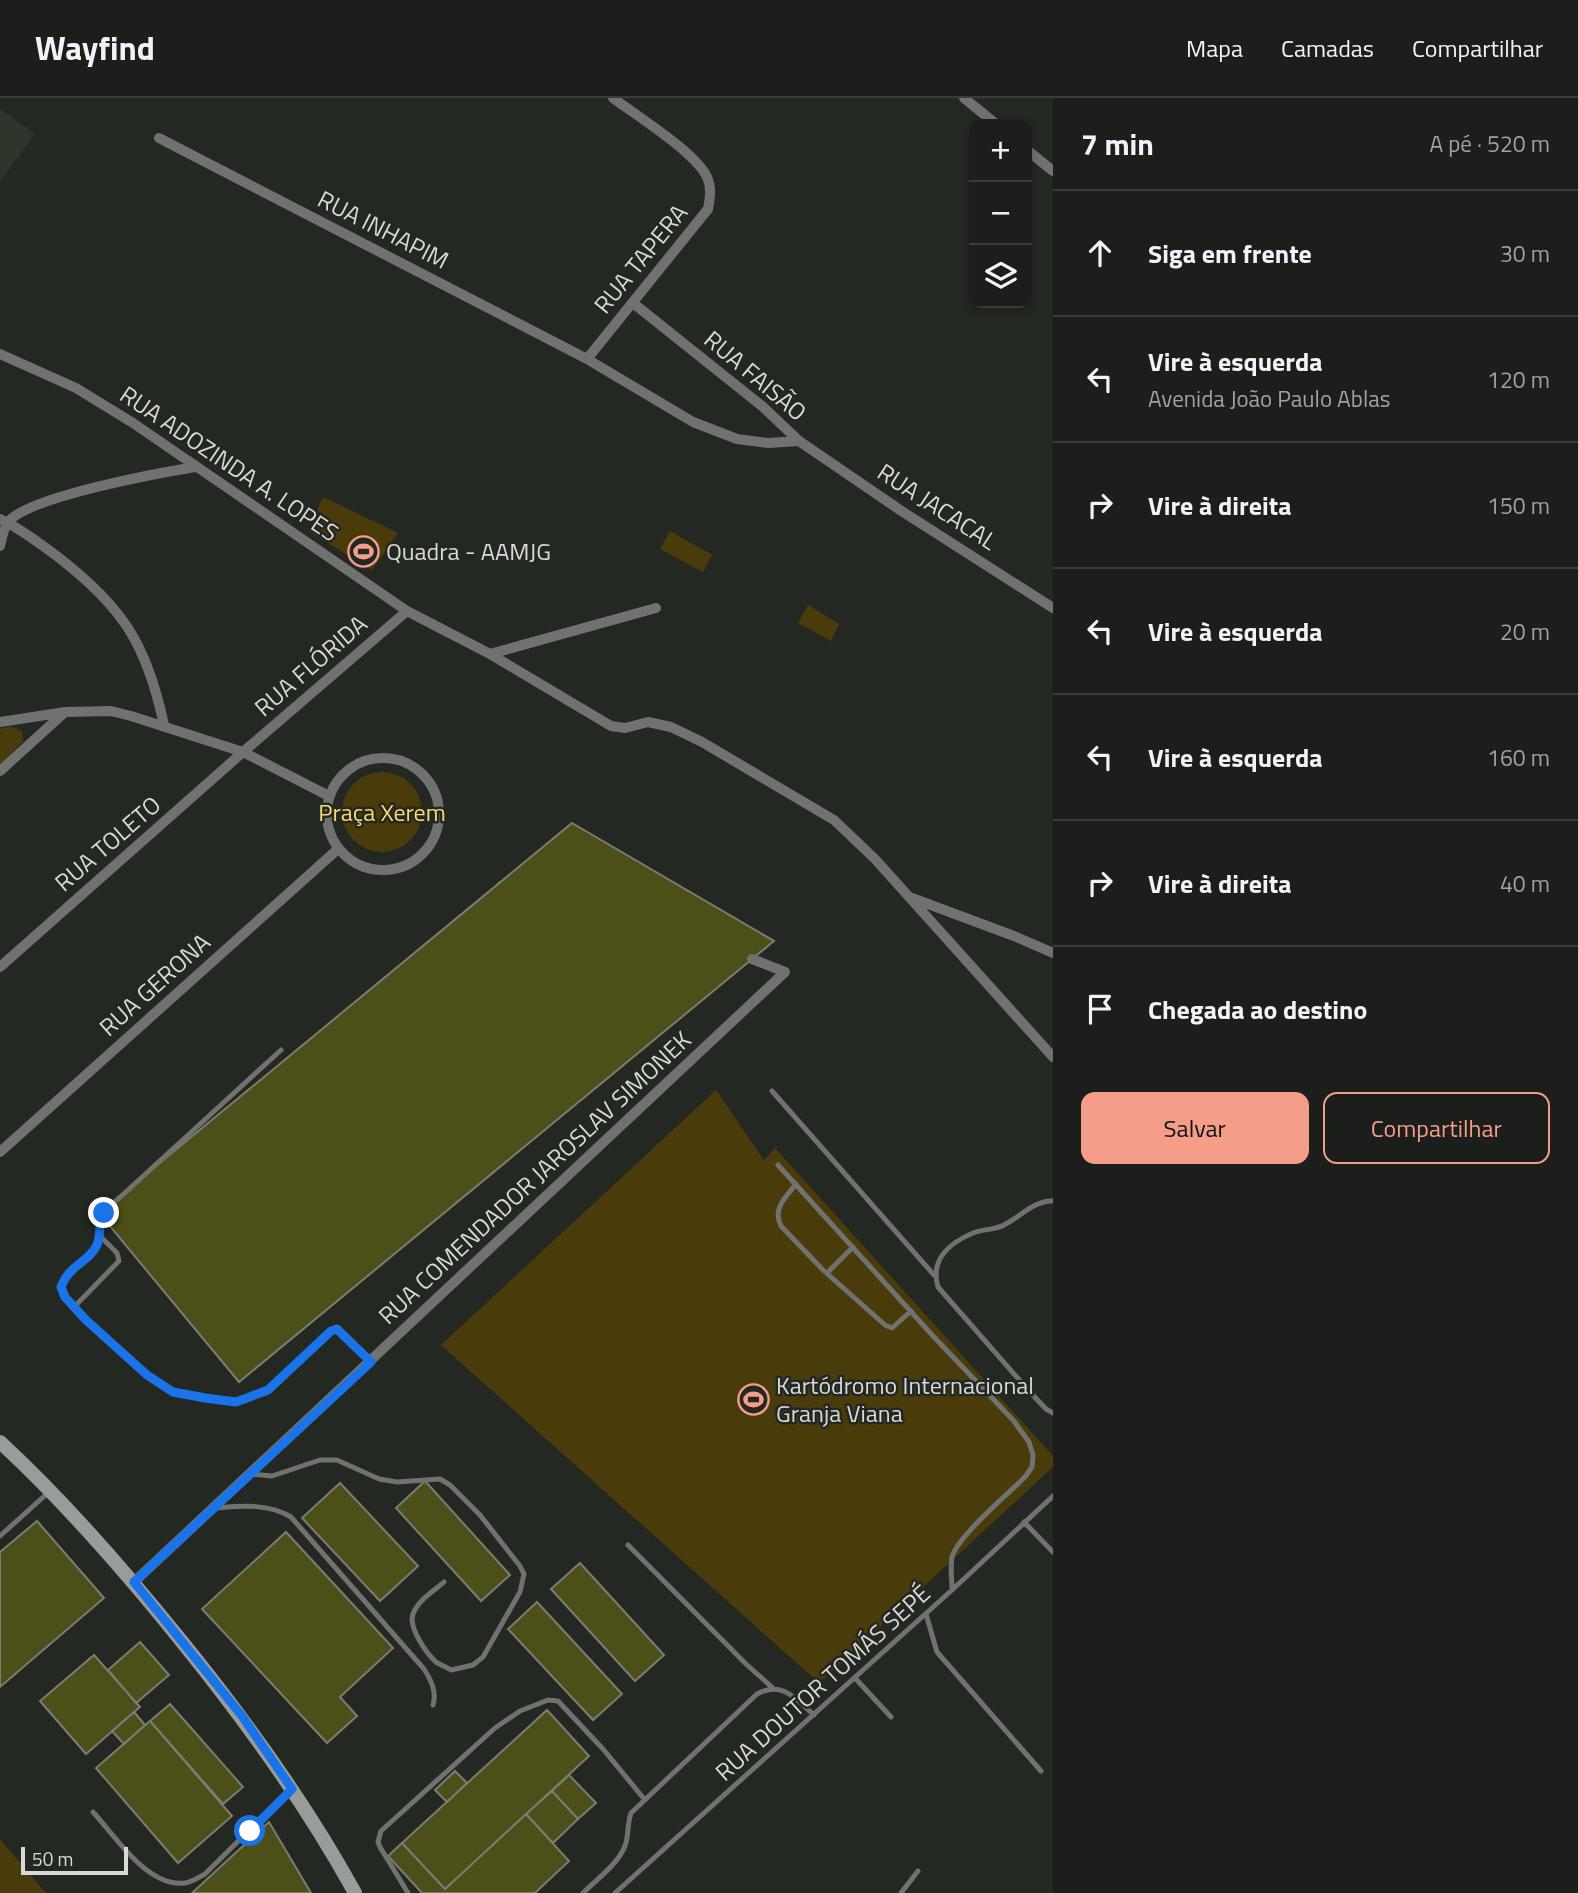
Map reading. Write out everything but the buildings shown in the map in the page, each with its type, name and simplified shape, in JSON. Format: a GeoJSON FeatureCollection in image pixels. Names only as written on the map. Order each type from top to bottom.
{"type":"FeatureCollection","features":[{"type":"Feature","properties":{"kind":"street","name":"RUA TAPERA"},"geometry":{"type":"LineString","coordinates":[[587,359],[708,209],[711,193],[707,176],[692,157],[613,98]]}},
{"type":"Feature","properties":{"kind":"street"},"geometry":{"type":"LineString","coordinates":[[964,98],[990,119]]}},
{"type":"Feature","properties":{"kind":"street","name":"RUA INHAPIM"},"geometry":{"type":"LineString","coordinates":[[159,138],[587,359]]}},
{"type":"Feature","properties":{"kind":"street"},"geometry":{"type":"LineString","coordinates":[[1032,154],[1053,171]]}},
{"type":"Feature","properties":{"kind":"street","name":"RUA FAISÃO"},"geometry":{"type":"LineString","coordinates":[[633,303],[755,400],[799,441]]}},
{"type":"Feature","properties":{"kind":"street","name":"RUA ADOZINDA A. LOPES"},"geometry":{"type":"LineString","coordinates":[[0,354],[76,387],[439,630],[490,654],[611,726],[625,728],[648,722],[658,723],[702,742],[834,820],[875,859],[1053,1057]]}},
{"type":"Feature","properties":{"kind":"street","name":"RUA FAISÃO"},"geometry":{"type":"LineString","coordinates":[[587,359],[693,422],[715,432],[737,439],[768,443],[799,441]]}},
{"type":"Feature","properties":{"kind":"street","name":"RUA JACACAL"},"geometry":{"type":"LineString","coordinates":[[799,441],[900,510],[1053,608]]}},
{"type":"Feature","properties":{"kind":"street"},"geometry":{"type":"LineString","coordinates":[[4,520],[52,500],[125,479],[195,467]]}},
{"type":"Feature","properties":{"kind":"street"},"geometry":{"type":"LineString","coordinates":[[0,546],[4,520]]}},
{"type":"Feature","properties":{"kind":"street"},"geometry":{"type":"LineString","coordinates":[[4,520],[29,535],[73,569],[108,602],[126,624],[148,666],[164,725]]}},
{"type":"Feature","properties":{"kind":"street"},"geometry":{"type":"LineString","coordinates":[[490,654],[656,608]]}},
{"type":"Feature","properties":{"kind":"street","name":"RUA FLÓRIDA"},"geometry":{"type":"LineString","coordinates":[[243,752],[407,611]]}},
{"type":"Feature","properties":{"kind":"street"},"geometry":{"type":"LineString","coordinates":[[0,722],[65,712],[111,711],[164,725],[243,752],[329,796]]}},
{"type":"Feature","properties":{"kind":"street"},"geometry":{"type":"LineString","coordinates":[[0,771],[65,712]]}},
{"type":"Feature","properties":{"kind":"street","name":"RUA TOLETO"},"geometry":{"type":"LineString","coordinates":[[0,967],[243,752]]}},
{"type":"Feature","properties":{"kind":"street"},"geometry":{"type":"LineString","coordinates":[[387,758],[405,763],[421,773],[432,787],[438,805],[438,824],[432,841],[421,856],[405,866],[387,870],[368,869],[351,861],[338,849],[329,832],[326,814],[329,796],[338,780],[352,767],[369,760],[387,758]]}},
{"type":"Feature","properties":{"kind":"street","name":"RUA GERONA"},"geometry":{"type":"LineString","coordinates":[[0,1152],[338,849]]}},
{"type":"Feature","properties":{"kind":"street"},"geometry":{"type":"LineString","coordinates":[[909,898],[1053,953]]}},
{"type":"Feature","properties":{"kind":"street","name":"RUA COMENDADOR JAROSLAV SIMONEK"},"geometry":{"type":"LineString","coordinates":[[134,1582],[785,972],[752,960]]}},
{"type":"Feature","properties":{"kind":"street"},"geometry":{"type":"LineString","coordinates":[[0,1442],[51,1490],[134,1582],[242,1716],[324,1837],[355,1893]]}},
{"type":"Feature","properties":{"kind":"lane"},"geometry":{"type":"LineString","coordinates":[[281,1050],[104,1213],[100,1219],[99,1242],[95,1249],[65,1276],[61,1287],[65,1297],[86,1320],[147,1375],[173,1392],[236,1402],[268,1390],[331,1331],[337,1329],[371,1362]]}},
{"type":"Feature","properties":{"kind":"lane"},"geometry":{"type":"LineString","coordinates":[[772,1091],[935,1276],[938,1287],[1038,1400],[1053,1413]]}},
{"type":"Feature","properties":{"kind":"lane"},"geometry":{"type":"LineString","coordinates":[[778,1165],[1013,1420],[1029,1442],[1033,1455],[1031,1467],[1025,1477],[964,1538],[953,1554],[953,1590]]}},
{"type":"Feature","properties":{"kind":"lane"},"geometry":{"type":"LineString","coordinates":[[796,1184],[782,1201],[777,1217],[781,1226],[827,1273],[885,1325],[892,1328],[911,1311]]}},
{"type":"Feature","properties":{"kind":"lane"},"geometry":{"type":"LineString","coordinates":[[935,1276],[939,1258],[954,1244],[974,1233],[1002,1226],[1044,1201],[1053,1201]]}},
{"type":"Feature","properties":{"kind":"lane"},"geometry":{"type":"LineString","coordinates":[[74,1307],[119,1261],[117,1253],[98,1235]]}},
{"type":"Feature","properties":{"kind":"lane"},"geometry":{"type":"LineString","coordinates":[[827,1273],[853,1247]]}},
{"type":"Feature","properties":{"kind":"lane"},"geometry":{"type":"LineString","coordinates":[[250,1474],[272,1476],[320,1460],[337,1460],[379,1479],[397,1482],[440,1479],[450,1485],[480,1515],[524,1574],[520,1591],[483,1657],[473,1665],[451,1670],[436,1661],[421,1642],[412,1624],[413,1614],[419,1604],[444,1582]]}},
{"type":"Feature","properties":{"kind":"lane"},"geometry":{"type":"LineString","coordinates":[[0,1536],[51,1490]]}},
{"type":"Feature","properties":{"kind":"lane","name":"RUA DOUTOR TOMÁS SEPÉ"},"geometry":{"type":"LineString","coordinates":[[615,1893],[953,1590],[1053,1496]]}},
{"type":"Feature","properties":{"kind":"lane"},"geometry":{"type":"LineString","coordinates":[[214,1508],[278,1508],[291,1517],[424,1668],[436,1697],[433,1705]]}},
{"type":"Feature","properties":{"kind":"lane"},"geometry":{"type":"LineString","coordinates":[[1024,1522],[1053,1552]]}},
{"type":"Feature","properties":{"kind":"lane"},"geometry":{"type":"LineString","coordinates":[[628,1545],[773,1688]]}},
{"type":"Feature","properties":{"kind":"lane"},"geometry":{"type":"LineString","coordinates":[[926,1614],[937,1653],[1041,1771]]}},
{"type":"Feature","properties":{"kind":"lane"},"geometry":{"type":"LineString","coordinates":[[855,1678],[891,1717]]}},
{"type":"Feature","properties":{"kind":"lane"},"geometry":{"type":"LineString","coordinates":[[583,1893],[621,1855],[628,1838],[631,1812],[757,1695],[773,1688],[781,1689],[814,1715]]}},
{"type":"Feature","properties":{"kind":"lane"},"geometry":{"type":"LineString","coordinates":[[408,1893],[380,1847],[378,1842],[381,1831],[495,1728],[520,1711],[548,1700],[558,1701],[603,1749],[645,1800]]}},
{"type":"Feature","properties":{"kind":"lane"},"geometry":{"type":"LineString","coordinates":[[93,1812],[148,1873],[173,1884],[188,1883],[205,1874],[292,1789]]}},
{"type":"Feature","properties":{"kind":"lane"},"geometry":{"type":"LineString","coordinates":[[901,1893],[918,1871]]}},
{"type":"Feature","properties":{"kind":"shaded area"},"geometry":{"type":"Polygon","coordinates":[[[0,109],[35,134],[0,181],[0,109]]]}},
{"type":"Feature","properties":{"kind":"green space","name":"Quadra - AAMJG"},"geometry":{"type":"Polygon","coordinates":[[[323,497],[398,533],[372,570],[308,531],[323,497]]]}},
{"type":"Feature","properties":{"kind":"green space"},"geometry":{"type":"Polygon","coordinates":[[[670,531],[712,555],[703,572],[660,549],[670,531]]]}},
{"type":"Feature","properties":{"kind":"green space"},"geometry":{"type":"Polygon","coordinates":[[[808,605],[839,624],[831,641],[798,623],[808,605]]]}},
{"type":"Feature","properties":{"kind":"green space"},"geometry":{"type":"Polygon","coordinates":[[[11,726],[22,731],[23,742],[0,764],[0,729],[11,726]]]}},
{"type":"Feature","properties":{"kind":"green space","name":"Praça Xerem"},"geometry":{"type":"Polygon","coordinates":[[[374,772],[390,772],[411,783],[422,804],[422,820],[411,841],[390,852],[374,852],[360,846],[348,834],[342,820],[342,804],[348,790],[360,778],[374,772]]]}},
{"type":"Feature","properties":{"kind":"green space","name":"Kartódromo Internacional Granja Viana"},"geometry":{"type":"Polygon","coordinates":[[[716,1090],[764,1160],[775,1148],[1053,1456],[1053,1467],[819,1683],[441,1345],[716,1090]]]}},
{"type":"Feature","properties":{"kind":"green space"},"geometry":{"type":"Polygon","coordinates":[[[0,1839],[46,1893],[0,1893],[0,1839]]]}},
{"type":"Feature","properties":{"kind":"place","name":"Quadra - AAMJG"},"geometry":{"type":"Point","coordinates":[363,552]}},
{"type":"Feature","properties":{"kind":"place","name":"Kartódromo Internacional Granja Viana"},"geometry":{"type":"Point","coordinates":[753,1400]}},
{"type":"Feature","properties":{"kind":"route"},"geometry":{"type":"LineString","coordinates":[[104,1213],[100,1219],[99,1242],[95,1249],[65,1276],[61,1287],[65,1297],[86,1320],[147,1375],[173,1392],[236,1402],[268,1390],[331,1331],[337,1329],[371,1362],[134,1582],[242,1716],[292,1789],[250,1831]]}}]}
